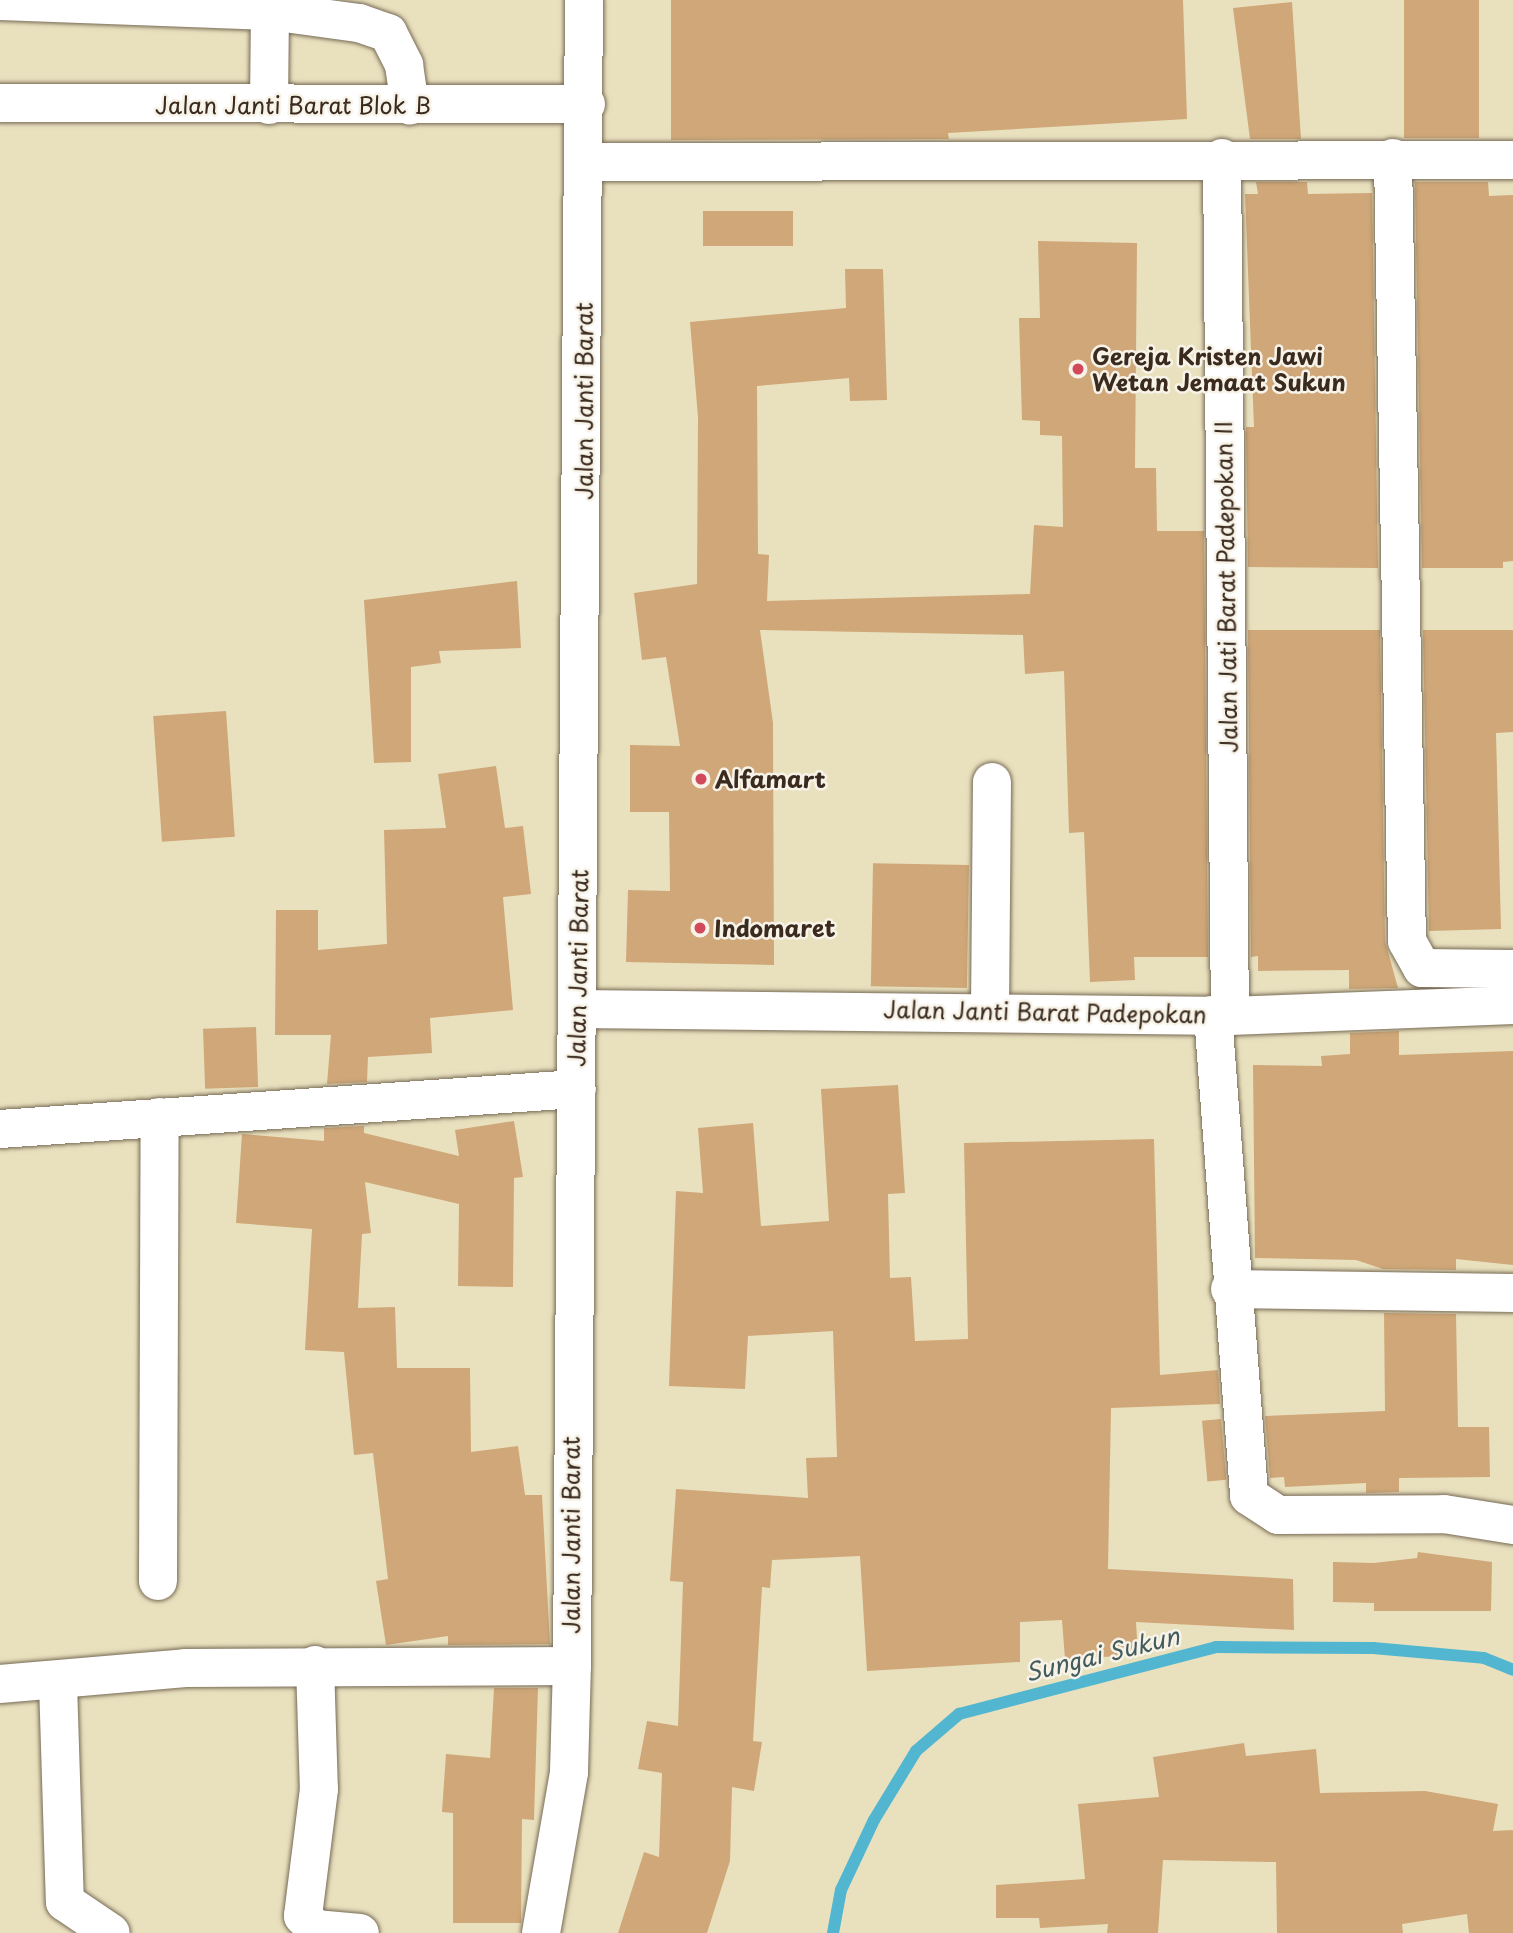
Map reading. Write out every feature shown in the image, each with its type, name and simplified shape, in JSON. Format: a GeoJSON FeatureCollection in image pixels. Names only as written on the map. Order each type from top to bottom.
{"type":"FeatureCollection","features":[{"type":"Feature","properties":{"kind":"street","name":"Jalan Janti Barat"},"geometry":{"type":"LineString","coordinates":[[541,1933],[569,1772],[572,1666],[586,104],[584,0]]}},
{"type":"Feature","properties":{"kind":"street"},"geometry":{"type":"LineString","coordinates":[[0,1],[270,11],[388,33],[404,65],[410,106]]}},
{"type":"Feature","properties":{"kind":"street"},"geometry":{"type":"LineString","coordinates":[[269,105],[270,11]]}},
{"type":"Feature","properties":{"kind":"street","name":"Jalan Janti Barat Blok B"},"geometry":{"type":"LineString","coordinates":[[0,103],[410,106],[586,104]]}},
{"type":"Feature","properties":{"kind":"street"},"geometry":{"type":"LineString","coordinates":[[585,162],[1222,158],[1513,160]]}},
{"type":"Feature","properties":{"kind":"street","name":"Jalan Jati Barat Padepokan II"},"geometry":{"type":"LineString","coordinates":[[1222,158],[1222,1016],[1230,1289],[1246,1482],[1260,1507],[1278,1515],[1444,1514],[1513,1525]]}},
{"type":"Feature","properties":{"kind":"street"},"geometry":{"type":"LineString","coordinates":[[1393,158],[1408,941],[1422,968],[1513,969]]}},
{"type":"Feature","properties":{"kind":"street"},"geometry":{"type":"LineString","coordinates":[[990,1009],[992,782]]}},
{"type":"Feature","properties":{"kind":"street","name":"Jalan Janti Barat Padepokan"},"geometry":{"type":"LineString","coordinates":[[577,1009],[990,1009],[1222,1016],[1513,1005]]}},
{"type":"Feature","properties":{"kind":"street"},"geometry":{"type":"LineString","coordinates":[[0,1129],[577,1089]]}},
{"type":"Feature","properties":{"kind":"street"},"geometry":{"type":"LineString","coordinates":[[158,1581],[160,1117]]}},
{"type":"Feature","properties":{"kind":"street"},"geometry":{"type":"LineString","coordinates":[[1230,1289],[1513,1293]]}},
{"type":"Feature","properties":{"kind":"street"},"geometry":{"type":"LineString","coordinates":[[0,1684],[58,1683],[185,1668],[315,1665],[572,1666]]}},
{"type":"Feature","properties":{"kind":"street"},"geometry":{"type":"LineString","coordinates":[[315,1665],[319,1789],[303,1916],[315,1929],[360,1933]]}},
{"type":"Feature","properties":{"kind":"street"},"geometry":{"type":"LineString","coordinates":[[58,1683],[65,1902],[111,1933]]}},
{"type":"Feature","properties":{"kind":"building"},"geometry":{"type":"Polygon","coordinates":[[[671,0],[1183,0],[1187,119],[948,133],[949,139],[671,140],[671,0]]]}},
{"type":"Feature","properties":{"kind":"building"},"geometry":{"type":"Polygon","coordinates":[[[1404,0],[1479,0],[1479,138],[1404,138],[1404,0]]]}},
{"type":"Feature","properties":{"kind":"building"},"geometry":{"type":"Polygon","coordinates":[[[1292,2],[1301,139],[1250,139],[1233,8],[1292,2]]]}},
{"type":"Feature","properties":{"kind":"building"},"geometry":{"type":"Polygon","coordinates":[[[1256,182],[1307,182],[1308,194],[1372,193],[1378,568],[1248,567],[1246,427],[1254,427],[1245,194],[1258,194],[1256,182]]]}},
{"type":"Feature","properties":{"kind":"building"},"geometry":{"type":"Polygon","coordinates":[[[1415,182],[1488,182],[1489,196],[1513,195],[1513,561],[1503,562],[1503,568],[1422,568],[1415,182]]]}},
{"type":"Feature","properties":{"kind":"building"},"geometry":{"type":"Polygon","coordinates":[[[703,211],[793,211],[793,246],[703,246],[703,211]]]}},
{"type":"Feature","properties":{"kind":"building"},"geometry":{"type":"Polygon","coordinates":[[[1038,241],[1137,243],[1135,468],[1156,468],[1157,531],[1204,531],[1208,957],[1134,957],[1135,980],[1090,982],[1084,832],[1069,833],[1064,671],[1025,674],[1023,635],[760,630],[773,723],[774,965],[626,962],[628,890],[670,891],[669,812],[630,812],[630,745],[680,746],[666,657],[642,660],[634,593],[697,584],[698,417],[690,322],[846,308],[845,269],[883,269],[887,400],[850,401],[849,378],[757,386],[758,554],[769,555],[767,601],[1030,594],[1034,525],[1063,527],[1062,436],[1040,435],[1040,421],[1022,420],[1019,318],[1040,318],[1038,241]]]}},
{"type":"Feature","properties":{"kind":"building"},"geometry":{"type":"Polygon","coordinates":[[[517,581],[521,648],[439,651],[441,663],[411,667],[411,762],[374,763],[364,600],[517,581]]]}},
{"type":"Feature","properties":{"kind":"building"},"geometry":{"type":"Polygon","coordinates":[[[1248,630],[1380,630],[1385,941],[1398,988],[1349,989],[1349,970],[1258,971],[1258,956],[1251,957],[1248,630]]]}},
{"type":"Feature","properties":{"kind":"building"},"geometry":{"type":"Polygon","coordinates":[[[1423,630],[1513,630],[1513,732],[1496,733],[1501,929],[1429,931],[1423,630]]]}},
{"type":"Feature","properties":{"kind":"building"},"geometry":{"type":"Polygon","coordinates":[[[226,711],[235,837],[162,842],[153,716],[226,711]]]}},
{"type":"Feature","properties":{"kind":"building"},"geometry":{"type":"Polygon","coordinates":[[[496,766],[505,828],[523,826],[531,894],[503,897],[513,1010],[430,1018],[432,1053],[368,1057],[367,1082],[327,1084],[331,1035],[275,1035],[276,910],[318,910],[318,950],[387,944],[384,830],[446,828],[438,774],[496,766]]]}},
{"type":"Feature","properties":{"kind":"building"},"geometry":{"type":"Polygon","coordinates":[[[873,863],[969,865],[967,988],[871,986],[873,863]]]}},
{"type":"Feature","properties":{"kind":"building"},"geometry":{"type":"Polygon","coordinates":[[[256,1027],[258,1087],[205,1089],[203,1029],[256,1027]]]}},
{"type":"Feature","properties":{"kind":"building"},"geometry":{"type":"Polygon","coordinates":[[[1399,1031],[1399,1055],[1513,1051],[1513,1265],[1456,1259],[1456,1270],[1383,1269],[1356,1260],[1255,1258],[1253,1065],[1322,1066],[1321,1056],[1350,1054],[1350,1033],[1399,1031]]]}},
{"type":"Feature","properties":{"kind":"building"},"geometry":{"type":"Polygon","coordinates":[[[898,1085],[905,1193],[888,1194],[890,1278],[911,1277],[915,1341],[968,1339],[964,1143],[1154,1139],[1160,1375],[1218,1370],[1220,1404],[1111,1408],[1108,1569],[1293,1579],[1294,1630],[1136,1622],[1138,1655],[1065,1659],[1062,1620],[1020,1622],[1020,1662],[867,1671],[860,1556],[772,1560],[770,1588],[762,1587],[753,1741],[762,1742],[754,1791],[732,1787],[730,1861],[707,1933],[618,1933],[644,1852],[659,1857],[662,1773],[638,1769],[647,1721],[678,1726],[683,1582],[670,1581],[676,1489],[808,1498],[806,1458],[837,1457],[833,1331],[748,1336],[745,1389],[669,1386],[676,1191],[703,1193],[698,1128],[753,1123],[761,1226],[829,1221],[821,1089],[898,1085]]]}},
{"type":"Feature","properties":{"kind":"building"},"geometry":{"type":"Polygon","coordinates":[[[514,1121],[523,1177],[514,1178],[513,1287],[458,1286],[459,1204],[365,1182],[371,1233],[362,1234],[358,1308],[395,1307],[397,1368],[470,1368],[471,1452],[518,1446],[525,1495],[542,1495],[550,1644],[448,1645],[448,1636],[386,1645],[376,1581],[388,1579],[373,1453],[354,1455],[344,1352],[305,1350],[312,1229],[236,1223],[242,1134],[324,1141],[324,1128],[364,1126],[364,1133],[459,1156],[455,1130],[514,1121]]]}},
{"type":"Feature","properties":{"kind":"building"},"geometry":{"type":"Polygon","coordinates":[[[1384,1313],[1456,1314],[1458,1427],[1489,1427],[1490,1477],[1399,1478],[1399,1492],[1366,1493],[1366,1483],[1285,1487],[1284,1477],[1270,1478],[1265,1416],[1385,1411],[1384,1313]]]}},
{"type":"Feature","properties":{"kind":"building"},"geometry":{"type":"Polygon","coordinates":[[[1221,1419],[1226,1480],[1207,1481],[1202,1421],[1221,1419]]]}},
{"type":"Feature","properties":{"kind":"building"},"geometry":{"type":"Polygon","coordinates":[[[1418,1552],[1492,1562],[1491,1611],[1374,1611],[1374,1603],[1333,1602],[1333,1562],[1374,1563],[1417,1558],[1418,1552]]]}},
{"type":"Feature","properties":{"kind":"building"},"geometry":{"type":"Polygon","coordinates":[[[494,1688],[538,1688],[534,1820],[522,1819],[521,1923],[453,1923],[453,1813],[442,1812],[446,1754],[490,1758],[494,1688]]]}},
{"type":"Feature","properties":{"kind":"building"},"geometry":{"type":"Polygon","coordinates":[[[1244,1743],[1246,1756],[1316,1749],[1320,1793],[1425,1791],[1498,1804],[1493,1831],[1513,1830],[1513,1933],[1469,1933],[1467,1914],[1402,1924],[1403,1933],[1277,1933],[1276,1862],[1163,1860],[1158,1933],[1107,1933],[1108,1924],[1040,1928],[1039,1918],[996,1918],[996,1885],[1085,1879],[1078,1804],[1159,1797],[1153,1757],[1244,1743]]]}},
{"type":"Feature","properties":{"kind":"waterway","name":"Sungai Sukun"},"geometry":{"type":"LineString","coordinates":[[833,1933],[841,1890],[874,1820],[916,1751],[959,1714],[1216,1647],[1373,1648],[1484,1658],[1513,1670]]}},
{"type":"Feature","properties":{"kind":"place","name":"Gereja Kristen Jawi Wetan Jemaat Sukun"},"geometry":{"type":"Point","coordinates":[1078,369]}},
{"type":"Feature","properties":{"kind":"place","name":"Alfamart"},"geometry":{"type":"Point","coordinates":[701,779]}},
{"type":"Feature","properties":{"kind":"place","name":"Indomaret"},"geometry":{"type":"Point","coordinates":[700,928]}}]}
